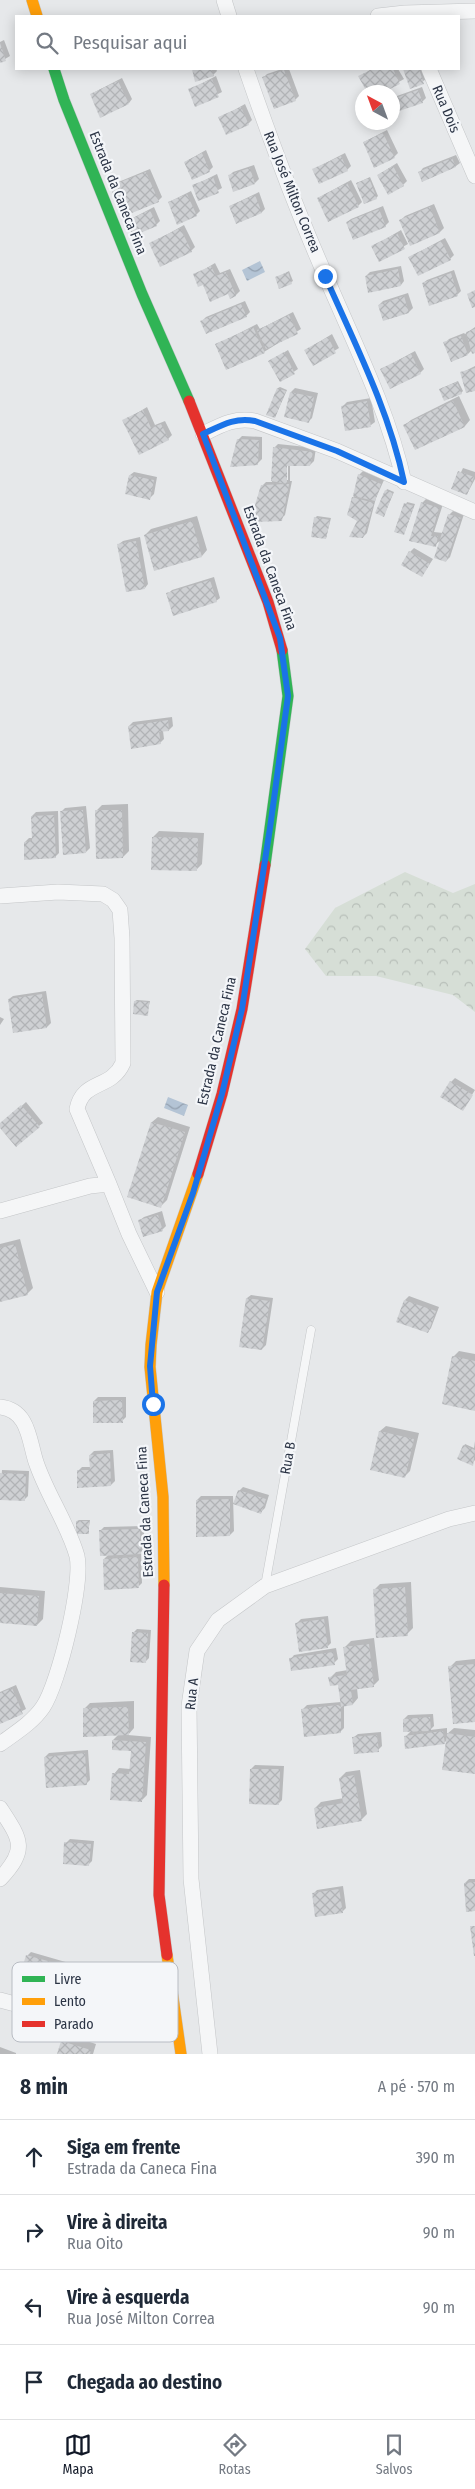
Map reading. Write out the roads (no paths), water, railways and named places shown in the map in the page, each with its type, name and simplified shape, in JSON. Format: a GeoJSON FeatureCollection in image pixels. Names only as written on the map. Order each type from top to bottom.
{"type":"FeatureCollection","features":[{"type":"Feature","properties":{"kind":"street"},"geometry":{"type":"LineString","coordinates":[[32,0],[37,15]]}},
{"type":"Feature","properties":{"kind":"street"},"geometry":{"type":"LineString","coordinates":[[224,0],[228,15]]}},
{"type":"Feature","properties":{"kind":"street"},"geometry":{"type":"LineString","coordinates":[[382,15],[404,10],[475,11]]}},
{"type":"Feature","properties":{"kind":"street","name":"Estrada da Caneca Fina"},"geometry":{"type":"LineString","coordinates":[[54,70],[64,100],[142,294],[203,434],[280,638],[288,696],[242,1009],[222,1094],[193,1193],[157,1292],[150,1366],[163,1497],[164,1561],[159,1895],[168,1962]]}},
{"type":"Feature","properties":{"kind":"street","name":"Rua José Milton Correa"},"geometry":{"type":"LineString","coordinates":[[246,70],[277,157],[325,276],[380,401],[396,444],[404,482]]}},
{"type":"Feature","properties":{"kind":"street","name":"Rua Dois"},"geometry":{"type":"LineString","coordinates":[[429,70],[475,176]]}},
{"type":"Feature","properties":{"kind":"street"},"geometry":{"type":"LineString","coordinates":[[203,434],[230,421],[242,418],[255,421],[337,451],[475,512]]}},
{"type":"Feature","properties":{"kind":"street"},"geometry":{"type":"LineString","coordinates":[[0,896],[58,892],[103,894],[113,900],[120,910],[123,947],[123,1063],[113,1078],[86,1091],[80,1098],[77,1109],[129,1234],[157,1292]]}},
{"type":"Feature","properties":{"kind":"street"},"geometry":{"type":"LineString","coordinates":[[0,1211],[82,1188],[109,1184]]}},
{"type":"Feature","properties":{"kind":"street"},"geometry":{"type":"LineString","coordinates":[[0,1407],[16,1413],[29,1431],[36,1462],[77,1558],[77,1580],[68,1630],[55,1679],[43,1706],[25,1726],[0,1744]]}},
{"type":"Feature","properties":{"kind":"street","name":"Rua A"},"geometry":{"type":"LineString","coordinates":[[210,2054],[191,1879],[189,1706],[197,1651],[218,1620],[266,1586],[449,1519],[475,1513]]}},
{"type":"Feature","properties":{"kind":"street"},"geometry":{"type":"LineString","coordinates":[[0,1808],[18,1836],[20,1852],[17,1859],[0,1879]]}},
{"type":"Feature","properties":{"kind":"street","name":"Estrada da Caneca Fina"},"geometry":{"type":"LineString","coordinates":[[178,2032],[181,2054]]}},
{"type":"Feature","properties":{"kind":"lane","name":"Rua B"},"geometry":{"type":"LineString","coordinates":[[266,1586],[311,1330]]}},
{"type":"Feature","properties":{"kind":"water"},"geometry":{"type":"Polygon","coordinates":[[[260,261],[265,272],[247,281],[242,270],[260,261]]]}},
{"type":"Feature","properties":{"kind":"water"},"geometry":{"type":"Polygon","coordinates":[[[168,1097],[188,1105],[184,1116],[164,1108],[168,1097]]]}}]}
